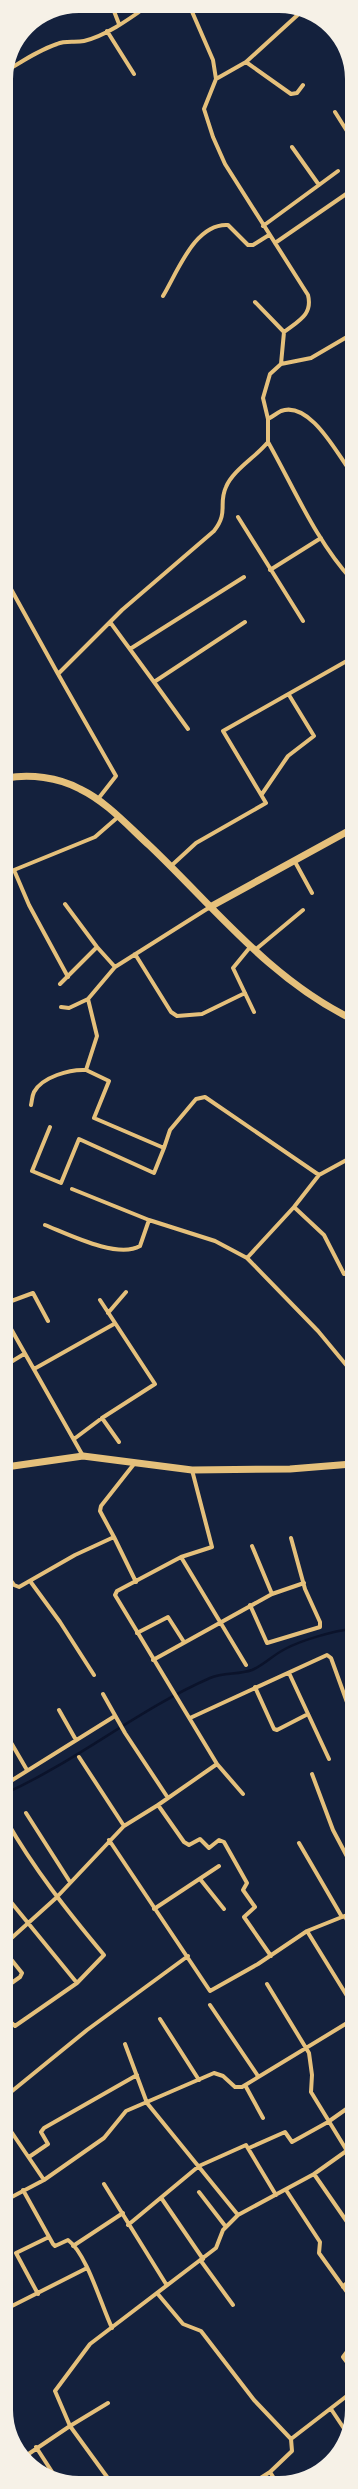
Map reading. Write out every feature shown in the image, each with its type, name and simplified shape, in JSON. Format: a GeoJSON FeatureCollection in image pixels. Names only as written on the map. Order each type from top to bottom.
{"type":"FeatureCollection","features":[{"type":"Feature","properties":{"kind":"street"},"geometry":{"type":"LineString","coordinates":[[115,13],[119,24]]}},
{"type":"Feature","properties":{"kind":"street"},"geometry":{"type":"LineString","coordinates":[[14,66],[39,51],[58,43],[83,41],[107,31],[136,13]]}},
{"type":"Feature","properties":{"kind":"street"},"geometry":{"type":"LineString","coordinates":[[194,13],[213,60],[216,79],[204,115],[225,164],[263,226],[304,287],[310,301],[307,313],[284,332],[281,364]]}},
{"type":"Feature","properties":{"kind":"street"},"geometry":{"type":"LineString","coordinates":[[216,79],[246,62],[298,16]]}},
{"type":"Feature","properties":{"kind":"street"},"geometry":{"type":"LineString","coordinates":[[107,31],[134,74]]}},
{"type":"Feature","properties":{"kind":"street"},"geometry":{"type":"LineString","coordinates":[[246,62],[291,94],[297,94],[303,85]]}},
{"type":"Feature","properties":{"kind":"street"},"geometry":{"type":"LineString","coordinates":[[335,112],[345,127]]}},
{"type":"Feature","properties":{"kind":"street"},"geometry":{"type":"LineString","coordinates":[[292,147],[319,185]]}},
{"type":"Feature","properties":{"kind":"street"},"geometry":{"type":"LineString","coordinates":[[263,226],[338,171]]}},
{"type":"Feature","properties":{"kind":"street"},"geometry":{"type":"LineString","coordinates":[[275,243],[345,195]]}},
{"type":"Feature","properties":{"kind":"street"},"geometry":{"type":"LineString","coordinates":[[163,296],[195,243],[211,226],[228,225],[248,246],[254,245],[269,235]]}},
{"type":"Feature","properties":{"kind":"street"},"geometry":{"type":"LineString","coordinates":[[255,302],[284,332]]}},
{"type":"Feature","properties":{"kind":"street"},"geometry":{"type":"LineString","coordinates":[[345,338],[311,358],[281,364],[270,374],[265,386],[263,398],[268,419],[268,442],[321,538],[337,563],[345,572]]}},
{"type":"Feature","properties":{"kind":"street"},"geometry":{"type":"LineString","coordinates":[[268,419],[282,411],[290,410],[310,419],[322,430],[345,464]]}},
{"type":"Feature","properties":{"kind":"street"},"geometry":{"type":"LineString","coordinates":[[58,674],[110,622],[214,532],[221,523],[224,512],[225,488],[232,478],[268,442]]}},
{"type":"Feature","properties":{"kind":"street"},"geometry":{"type":"LineString","coordinates":[[238,517],[303,621]]}},
{"type":"Feature","properties":{"kind":"street"},"geometry":{"type":"LineString","coordinates":[[270,570],[321,538]]}},
{"type":"Feature","properties":{"kind":"street"},"geometry":{"type":"LineString","coordinates":[[130,649],[244,577]]}},
{"type":"Feature","properties":{"kind":"street"},"geometry":{"type":"LineString","coordinates":[[13,593],[116,776],[98,799]]}},
{"type":"Feature","properties":{"kind":"street"},"geometry":{"type":"LineString","coordinates":[[110,622],[188,729]]}},
{"type":"Feature","properties":{"kind":"street"},"geometry":{"type":"LineString","coordinates":[[154,682],[245,622]]}},
{"type":"Feature","properties":{"kind":"street"},"geometry":{"type":"LineString","coordinates":[[171,866],[196,843],[264,805],[266,801],[223,731],[345,662]]}},
{"type":"Feature","properties":{"kind":"street"},"geometry":{"type":"LineString","coordinates":[[262,794],[288,756],[314,736],[288,695]]}},
{"type":"Feature","properties":{"kind":"street"},"geometry":{"type":"LineString","coordinates":[[13,777],[46,777],[79,788],[98,799],[171,866],[210,907],[253,948],[296,985],[330,1008],[345,1016]]}},
{"type":"Feature","properties":{"kind":"street"},"geometry":{"type":"LineString","coordinates":[[68,976],[30,905],[14,870],[95,837],[118,817]]}},
{"type":"Feature","properties":{"kind":"street"},"geometry":{"type":"LineString","coordinates":[[61,1007],[69,1008],[88,999],[115,967],[210,907],[345,833]]}},
{"type":"Feature","properties":{"kind":"street"},"geometry":{"type":"LineString","coordinates":[[294,860],[312,893]]}},
{"type":"Feature","properties":{"kind":"street"},"geometry":{"type":"LineString","coordinates":[[65,904],[96,947],[115,967]]}},
{"type":"Feature","properties":{"kind":"street"},"geometry":{"type":"LineString","coordinates":[[254,1012],[233,968],[253,948],[303,910]]}},
{"type":"Feature","properties":{"kind":"street"},"geometry":{"type":"LineString","coordinates":[[60,984],[96,947]]}},
{"type":"Feature","properties":{"kind":"street"},"geometry":{"type":"LineString","coordinates":[[135,954],[171,1012],[177,1016],[202,1014],[245,993]]}},
{"type":"Feature","properties":{"kind":"street"},"geometry":{"type":"LineString","coordinates":[[86,1070],[97,1036],[88,999]]}},
{"type":"Feature","properties":{"kind":"street"},"geometry":{"type":"LineString","coordinates":[[31,1105],[34,1092],[41,1084],[54,1076],[86,1070],[109,1081],[95,1119],[164,1148]]}},
{"type":"Feature","properties":{"kind":"street"},"geometry":{"type":"LineString","coordinates":[[50,1127],[32,1170],[61,1183],[79,1139],[154,1173],[170,1129],[196,1099],[205,1097],[319,1175]]}},
{"type":"Feature","properties":{"kind":"street"},"geometry":{"type":"LineString","coordinates":[[247,1258],[294,1207],[319,1175],[345,1161]]}},
{"type":"Feature","properties":{"kind":"street"},"geometry":{"type":"LineString","coordinates":[[72,1189],[149,1220],[215,1242],[247,1258],[318,1331],[345,1364]]}},
{"type":"Feature","properties":{"kind":"street"},"geometry":{"type":"LineString","coordinates":[[294,1207],[324,1235],[345,1274]]}},
{"type":"Feature","properties":{"kind":"street"},"geometry":{"type":"LineString","coordinates":[[45,1225],[101,1247],[115,1249],[140,1246],[149,1220]]}},
{"type":"Feature","properties":{"kind":"street"},"geometry":{"type":"LineString","coordinates":[[108,1313],[126,1292]]}},
{"type":"Feature","properties":{"kind":"street"},"geometry":{"type":"LineString","coordinates":[[13,1300],[33,1293],[48,1321]]}},
{"type":"Feature","properties":{"kind":"street"},"geometry":{"type":"LineString","coordinates":[[74,1439],[102,1418],[155,1384],[114,1324],[100,1300]]}},
{"type":"Feature","properties":{"kind":"street"},"geometry":{"type":"LineString","coordinates":[[34,1369],[114,1324]]}},
{"type":"Feature","properties":{"kind":"street"},"geometry":{"type":"LineString","coordinates":[[13,1333],[83,1456]]}},
{"type":"Feature","properties":{"kind":"street"},"geometry":{"type":"LineString","coordinates":[[13,1361],[24,1354]]}},
{"type":"Feature","properties":{"kind":"street"},"geometry":{"type":"LineString","coordinates":[[102,1418],[119,1442]]}},
{"type":"Feature","properties":{"kind":"street"},"geometry":{"type":"LineString","coordinates":[[13,1466],[83,1456],[134,1464],[192,1470],[290,1469],[345,1465]]}},
{"type":"Feature","properties":{"kind":"street"},"geometry":{"type":"LineString","coordinates":[[134,1464],[101,1506],[100,1511],[136,1582]]}},
{"type":"Feature","properties":{"kind":"street"},"geometry":{"type":"LineString","coordinates":[[192,1470],[212,1547],[181,1557],[117,1592],[115,1595],[137,1634],[181,1702],[217,1764],[244,1794]]}},
{"type":"Feature","properties":{"kind":"street"},"geometry":{"type":"LineString","coordinates":[[13,1582],[16,1586],[30,1581],[75,1555],[114,1537]]}},
{"type":"Feature","properties":{"kind":"street"},"geometry":{"type":"LineString","coordinates":[[250,1605],[268,1643],[318,1628],[321,1624],[304,1583],[291,1538]]}},
{"type":"Feature","properties":{"kind":"street"},"geometry":{"type":"LineString","coordinates":[[252,1546],[272,1594]]}},
{"type":"Feature","properties":{"kind":"street"},"geometry":{"type":"LineString","coordinates":[[181,1557],[246,1665]]}},
{"type":"Feature","properties":{"kind":"street"},"geometry":{"type":"LineString","coordinates":[[30,1581],[60,1622],[94,1675]]}},
{"type":"Feature","properties":{"kind":"street"},"geometry":{"type":"LineString","coordinates":[[153,1660],[250,1605],[272,1594],[304,1583]]}},
{"type":"Feature","properties":{"kind":"street"},"geometry":{"type":"LineString","coordinates":[[137,1634],[168,1617],[184,1642]]}},
{"type":"Feature","properties":{"kind":"street"},"geometry":{"type":"LineString","coordinates":[[190,1718],[327,1655],[331,1658],[345,1697]]}},
{"type":"Feature","properties":{"kind":"street"},"geometry":{"type":"LineString","coordinates":[[289,1673],[329,1759]]}},
{"type":"Feature","properties":{"kind":"street"},"geometry":{"type":"LineString","coordinates":[[255,1687],[274,1729],[277,1730],[308,1714]]}},
{"type":"Feature","properties":{"kind":"street"},"geometry":{"type":"LineString","coordinates":[[103,1694],[121,1727],[168,1798]]}},
{"type":"Feature","properties":{"kind":"street"},"geometry":{"type":"LineString","coordinates":[[59,1710],[76,1740]]}},
{"type":"Feature","properties":{"kind":"street"},"geometry":{"type":"LineString","coordinates":[[13,1780],[115,1716]]}},
{"type":"Feature","properties":{"kind":"street"},"geometry":{"type":"LineString","coordinates":[[13,1745],[28,1770]]}},
{"type":"Feature","properties":{"kind":"street"},"geometry":{"type":"LineString","coordinates":[[79,1757],[124,1826]]}},
{"type":"Feature","properties":{"kind":"street"},"geometry":{"type":"LineString","coordinates":[[13,1937],[56,1898],[109,1840],[124,1826],[158,1805],[217,1764]]}},
{"type":"Feature","properties":{"kind":"street"},"geometry":{"type":"LineString","coordinates":[[312,1774],[333,1830],[345,1853]]}},
{"type":"Feature","properties":{"kind":"street"},"geometry":{"type":"LineString","coordinates":[[158,1805],[184,1842],[189,1845],[200,1839],[209,1848],[219,1840],[224,1842],[247,1884],[243,1890],[255,1907],[244,1917],[271,1956]]}},
{"type":"Feature","properties":{"kind":"street"},"geometry":{"type":"LineString","coordinates":[[26,1813],[70,1882]]}},
{"type":"Feature","properties":{"kind":"street"},"geometry":{"type":"LineString","coordinates":[[13,1832],[56,1898],[104,1955],[77,1983],[15,2026],[13,2024]]}},
{"type":"Feature","properties":{"kind":"street"},"geometry":{"type":"LineString","coordinates":[[109,1840],[210,1991],[271,1956],[307,1931],[344,1917],[299,1843]]}},
{"type":"Feature","properties":{"kind":"street"},"geometry":{"type":"LineString","coordinates":[[154,1909],[219,1866]]}},
{"type":"Feature","properties":{"kind":"street"},"geometry":{"type":"LineString","coordinates":[[200,1879],[224,1909]]}},
{"type":"Feature","properties":{"kind":"street"},"geometry":{"type":"LineString","coordinates":[[13,1905],[77,1983]]}},
{"type":"Feature","properties":{"kind":"street"},"geometry":{"type":"LineString","coordinates":[[307,1931],[345,1993]]}},
{"type":"Feature","properties":{"kind":"street"},"geometry":{"type":"LineString","coordinates":[[13,2090],[87,2030],[188,1956]]}},
{"type":"Feature","properties":{"kind":"street"},"geometry":{"type":"LineString","coordinates":[[13,1962],[22,1973],[20,1977],[13,1982]]}},
{"type":"Feature","properties":{"kind":"street"},"geometry":{"type":"LineString","coordinates":[[267,1984],[306,2046],[309,2053],[312,2075],[311,2092],[345,2149]]}},
{"type":"Feature","properties":{"kind":"street"},"geometry":{"type":"LineString","coordinates":[[210,2005],[258,2076]]}},
{"type":"Feature","properties":{"kind":"street"},"geometry":{"type":"LineString","coordinates":[[160,2019],[199,2080]]}},
{"type":"Feature","properties":{"kind":"street"},"geometry":{"type":"LineString","coordinates":[[13,2196],[44,2180],[104,2138],[126,2111],[214,2073],[223,2076],[235,2087],[245,2085],[306,2046],[345,2024]]}},
{"type":"Feature","properties":{"kind":"street"},"geometry":{"type":"LineString","coordinates":[[125,2044],[147,2103],[238,2215]]}},
{"type":"Feature","properties":{"kind":"street"},"geometry":{"type":"LineString","coordinates":[[28,2157],[48,2144],[41,2132],[44,2128],[137,2075]]}},
{"type":"Feature","properties":{"kind":"street"},"geometry":{"type":"LineString","coordinates":[[245,2085],[263,2118]]}},
{"type":"Feature","properties":{"kind":"street"},"geometry":{"type":"LineString","coordinates":[[249,2148],[286,2132],[292,2142],[328,2122],[345,2110]]}},
{"type":"Feature","properties":{"kind":"street"},"geometry":{"type":"LineString","coordinates":[[13,2134],[44,2180]]}},
{"type":"Feature","properties":{"kind":"street"},"geometry":{"type":"LineString","coordinates":[[128,2225],[162,2199],[178,2182],[199,2166],[246,2145],[276,2195]]}},
{"type":"Feature","properties":{"kind":"street"},"geometry":{"type":"LineString","coordinates":[[106,2476],[70,2426],[55,2391],[90,2344],[166,2284],[202,2260],[216,2248],[226,2227],[238,2215],[314,2174],[345,2152]]}},
{"type":"Feature","properties":{"kind":"street"},"geometry":{"type":"LineString","coordinates":[[314,2174],[345,2219]]}},
{"type":"Feature","properties":{"kind":"street"},"geometry":{"type":"LineString","coordinates":[[104,2184],[123,2214],[128,2225],[166,2284]]}},
{"type":"Feature","properties":{"kind":"street"},"geometry":{"type":"LineString","coordinates":[[23,2190],[55,2246],[66,2240],[70,2241],[87,2268],[112,2328]]}},
{"type":"Feature","properties":{"kind":"street"},"geometry":{"type":"LineString","coordinates":[[286,2190],[320,2242],[319,2253],[345,2290]]}},
{"type":"Feature","properties":{"kind":"street"},"geometry":{"type":"LineString","coordinates":[[199,2192],[226,2227]]}},
{"type":"Feature","properties":{"kind":"street"},"geometry":{"type":"LineString","coordinates":[[162,2199],[233,2305]]}},
{"type":"Feature","properties":{"kind":"street"},"geometry":{"type":"LineString","coordinates":[[73,2246],[123,2214]]}},
{"type":"Feature","properties":{"kind":"street"},"geometry":{"type":"LineString","coordinates":[[38,2294],[16,2253],[49,2237]]}},
{"type":"Feature","properties":{"kind":"street"},"geometry":{"type":"LineString","coordinates":[[13,2306],[87,2268]]}},
{"type":"Feature","properties":{"kind":"street"},"geometry":{"type":"LineString","coordinates":[[156,2293],[183,2324],[201,2331],[254,2400],[291,2439],[292,2450],[270,2472],[264,2476]]}},
{"type":"Feature","properties":{"kind":"street"},"geometry":{"type":"LineString","coordinates":[[291,2439],[345,2398]]}},
{"type":"Feature","properties":{"kind":"street"},"geometry":{"type":"LineString","coordinates":[[29,2453],[108,2402]]}},
{"type":"Feature","properties":{"kind":"street"},"geometry":{"type":"LineString","coordinates":[[331,2409],[343,2427]]}},
{"type":"Feature","properties":{"kind":"street"},"geometry":{"type":"LineString","coordinates":[[36,2447],[50,2469]]}},
{"type":"Feature","properties":{"kind":"street"},"geometry":{"type":"LineString","coordinates":[[270,2472],[273,2476]]}},
{"type":"Feature","properties":{"kind":"waterway"},"geometry":{"type":"LineString","coordinates":[[13,1790],[58,1766],[158,1705],[210,1678],[252,1670],[281,1651],[300,1642],[345,1630]]}}]}
